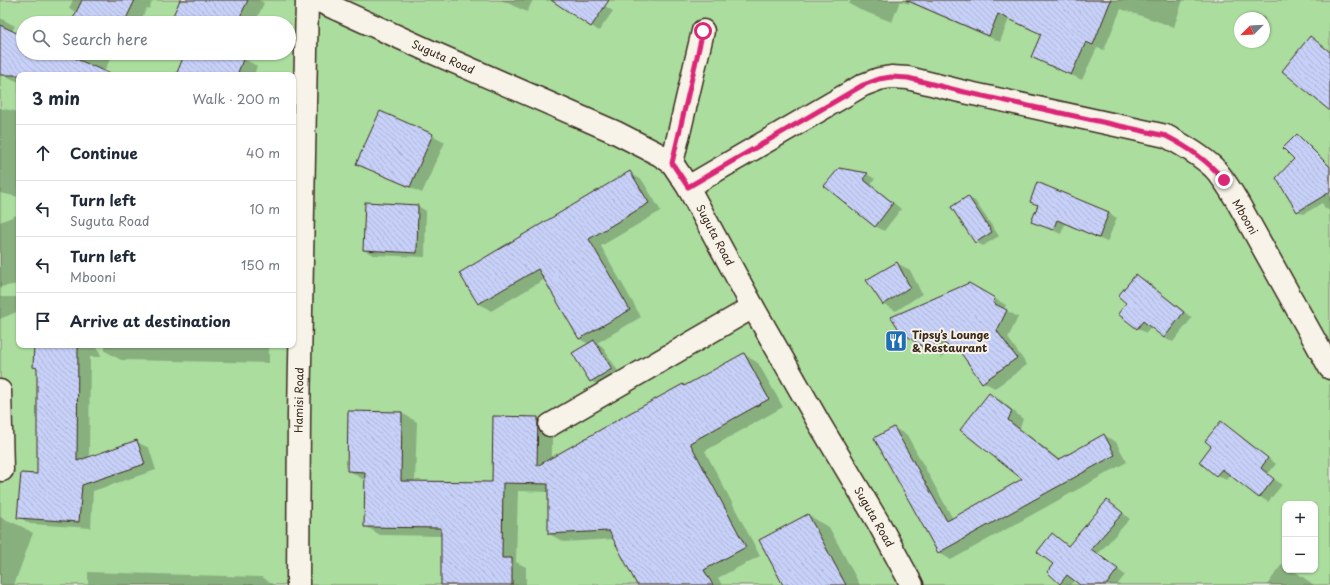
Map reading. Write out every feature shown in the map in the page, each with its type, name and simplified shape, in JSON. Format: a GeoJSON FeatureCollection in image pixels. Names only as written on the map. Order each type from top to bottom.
{"type":"FeatureCollection","features":[{"type":"Feature","properties":{"kind":"street","name":"Hamisi Road"},"geometry":{"type":"LineString","coordinates":[[298,585],[299,407],[307,0]]}},
{"type":"Feature","properties":{"kind":"street","name":"Suguta Road"},"geometry":{"type":"LineString","coordinates":[[317,0],[615,132],[660,154],[672,163],[688,187],[753,307],[819,423],[878,522],[912,585]]}},
{"type":"Feature","properties":{"kind":"street"},"geometry":{"type":"LineString","coordinates":[[672,163],[703,31]]}},
{"type":"Feature","properties":{"kind":"street","name":"Mbooni"},"geometry":{"type":"LineString","coordinates":[[688,187],[863,85],[879,79],[891,77],[908,78],[960,91],[1166,136],[1190,149],[1213,168],[1224,180],[1330,368]]}},
{"type":"Feature","properties":{"kind":"street"},"geometry":{"type":"LineString","coordinates":[[550,425],[753,307]]}},
{"type":"Feature","properties":{"kind":"street"},"geometry":{"type":"LineString","coordinates":[[0,391],[2,470]]}},
{"type":"Feature","properties":{"kind":"green space"},"geometry":{"type":"Polygon","coordinates":[[[0,0],[1330,0],[1330,585],[0,585],[0,0]]]}},
{"type":"Feature","properties":{"kind":"building"},"geometry":{"type":"Polygon","coordinates":[[[82,0],[135,0],[127,16],[74,16],[82,0]]]}},
{"type":"Feature","properties":{"kind":"building"},"geometry":{"type":"Polygon","coordinates":[[[180,0],[248,0],[240,16],[173,16],[180,0]]]}},
{"type":"Feature","properties":{"kind":"building"},"geometry":{"type":"Polygon","coordinates":[[[551,0],[609,0],[591,27],[551,0]]]}},
{"type":"Feature","properties":{"kind":"building"},"geometry":{"type":"Polygon","coordinates":[[[906,0],[1111,0],[1093,45],[1086,42],[1071,75],[1031,57],[1041,34],[998,14],[989,36],[906,0]]]}},
{"type":"Feature","properties":{"kind":"building"},"geometry":{"type":"Polygon","coordinates":[[[0,25],[16,33],[16,60],[79,60],[106,72],[16,72],[16,75],[0,75],[0,25]]]}},
{"type":"Feature","properties":{"kind":"building"},"geometry":{"type":"Polygon","coordinates":[[[1310,36],[1330,52],[1330,111],[1282,71],[1310,36]]]}},
{"type":"Feature","properties":{"kind":"building"},"geometry":{"type":"Polygon","coordinates":[[[182,60],[243,60],[238,72],[177,72],[182,60]]]}},
{"type":"Feature","properties":{"kind":"building"},"geometry":{"type":"Polygon","coordinates":[[[380,111],[433,134],[410,187],[356,164],[380,111]]]}},
{"type":"Feature","properties":{"kind":"building"},"geometry":{"type":"Polygon","coordinates":[[[1297,134],[1330,167],[1330,192],[1297,212],[1276,178],[1294,159],[1283,148],[1297,134]]]}},
{"type":"Feature","properties":{"kind":"building"},"geometry":{"type":"Polygon","coordinates":[[[839,168],[868,173],[863,179],[893,203],[875,227],[824,186],[839,168]]]}},
{"type":"Feature","properties":{"kind":"building"},"geometry":{"type":"Polygon","coordinates":[[[630,171],[649,203],[589,239],[630,310],[579,339],[538,269],[478,304],[459,273],[630,171]]]}},
{"type":"Feature","properties":{"kind":"building"},"geometry":{"type":"Polygon","coordinates":[[[1037,182],[1109,212],[1099,238],[1057,220],[1053,230],[1031,222],[1038,205],[1030,202],[1037,182]]]}},
{"type":"Feature","properties":{"kind":"building"},"geometry":{"type":"Polygon","coordinates":[[[968,196],[992,232],[975,243],[951,207],[968,196]]]}},
{"type":"Feature","properties":{"kind":"building"},"geometry":{"type":"Polygon","coordinates":[[[365,202],[418,205],[417,253],[363,250],[365,202]]]}},
{"type":"Feature","properties":{"kind":"building"},"geometry":{"type":"Polygon","coordinates":[[[897,262],[910,287],[883,305],[866,280],[897,262]]]}},
{"type":"Feature","properties":{"kind":"building"},"geometry":{"type":"Polygon","coordinates":[[[1136,274],[1184,312],[1164,338],[1143,321],[1137,329],[1118,314],[1126,303],[1118,296],[1136,274]]]}},
{"type":"Feature","properties":{"kind":"building"},"geometry":{"type":"Polygon","coordinates":[[[969,283],[995,298],[993,303],[1007,310],[997,331],[1017,358],[982,383],[961,353],[938,340],[930,352],[900,331],[891,317],[969,283]]]}},
{"type":"Feature","properties":{"kind":"building"},"geometry":{"type":"Polygon","coordinates":[[[594,340],[612,369],[590,382],[572,353],[594,340]]]}},
{"type":"Feature","properties":{"kind":"building"},"geometry":{"type":"Polygon","coordinates":[[[34,348],[78,348],[77,461],[137,440],[145,464],[82,485],[79,522],[17,518],[21,473],[37,474],[37,368],[33,367],[34,348]]]}},
{"type":"Feature","properties":{"kind":"building"},"geometry":{"type":"Polygon","coordinates":[[[744,353],[769,399],[690,443],[746,547],[704,570],[713,585],[637,585],[609,531],[548,534],[548,484],[503,483],[502,558],[512,558],[512,585],[441,585],[441,528],[364,527],[365,472],[347,471],[348,411],[402,412],[401,481],[492,482],[493,416],[538,417],[537,466],[628,414],[683,384],[684,386],[744,353]]]}},
{"type":"Feature","properties":{"kind":"building"},"geometry":{"type":"Polygon","coordinates":[[[989,393],[1012,411],[1008,420],[1058,460],[1104,434],[1115,455],[938,553],[874,438],[894,427],[947,521],[1022,479],[960,430],[989,393]]]}},
{"type":"Feature","properties":{"kind":"building"},"geometry":{"type":"Polygon","coordinates":[[[1221,421],[1268,458],[1261,468],[1274,479],[1259,498],[1222,469],[1216,476],[1199,462],[1211,446],[1205,441],[1221,421]]]}},
{"type":"Feature","properties":{"kind":"building"},"geometry":{"type":"Polygon","coordinates":[[[1107,500],[1123,513],[1091,549],[1118,569],[1106,585],[1080,585],[1067,575],[1060,584],[1047,572],[1053,564],[1037,552],[1052,533],[1068,546],[1107,500]]]}},
{"type":"Feature","properties":{"kind":"building"},"geometry":{"type":"Polygon","coordinates":[[[808,514],[846,585],[783,585],[759,540],[808,514]]]}},
{"type":"Feature","properties":{"kind":"place","name":"Tipsy’s Lounge & Restaurant"},"geometry":{"type":"Point","coordinates":[896,341]}},
{"type":"Feature","properties":{"kind":"route"},"geometry":{"type":"LineString","coordinates":[[703,31],[672,163],[688,187],[863,85],[879,79],[891,77],[908,78],[960,91],[1166,136],[1190,149],[1213,168],[1224,180]]}}]}
